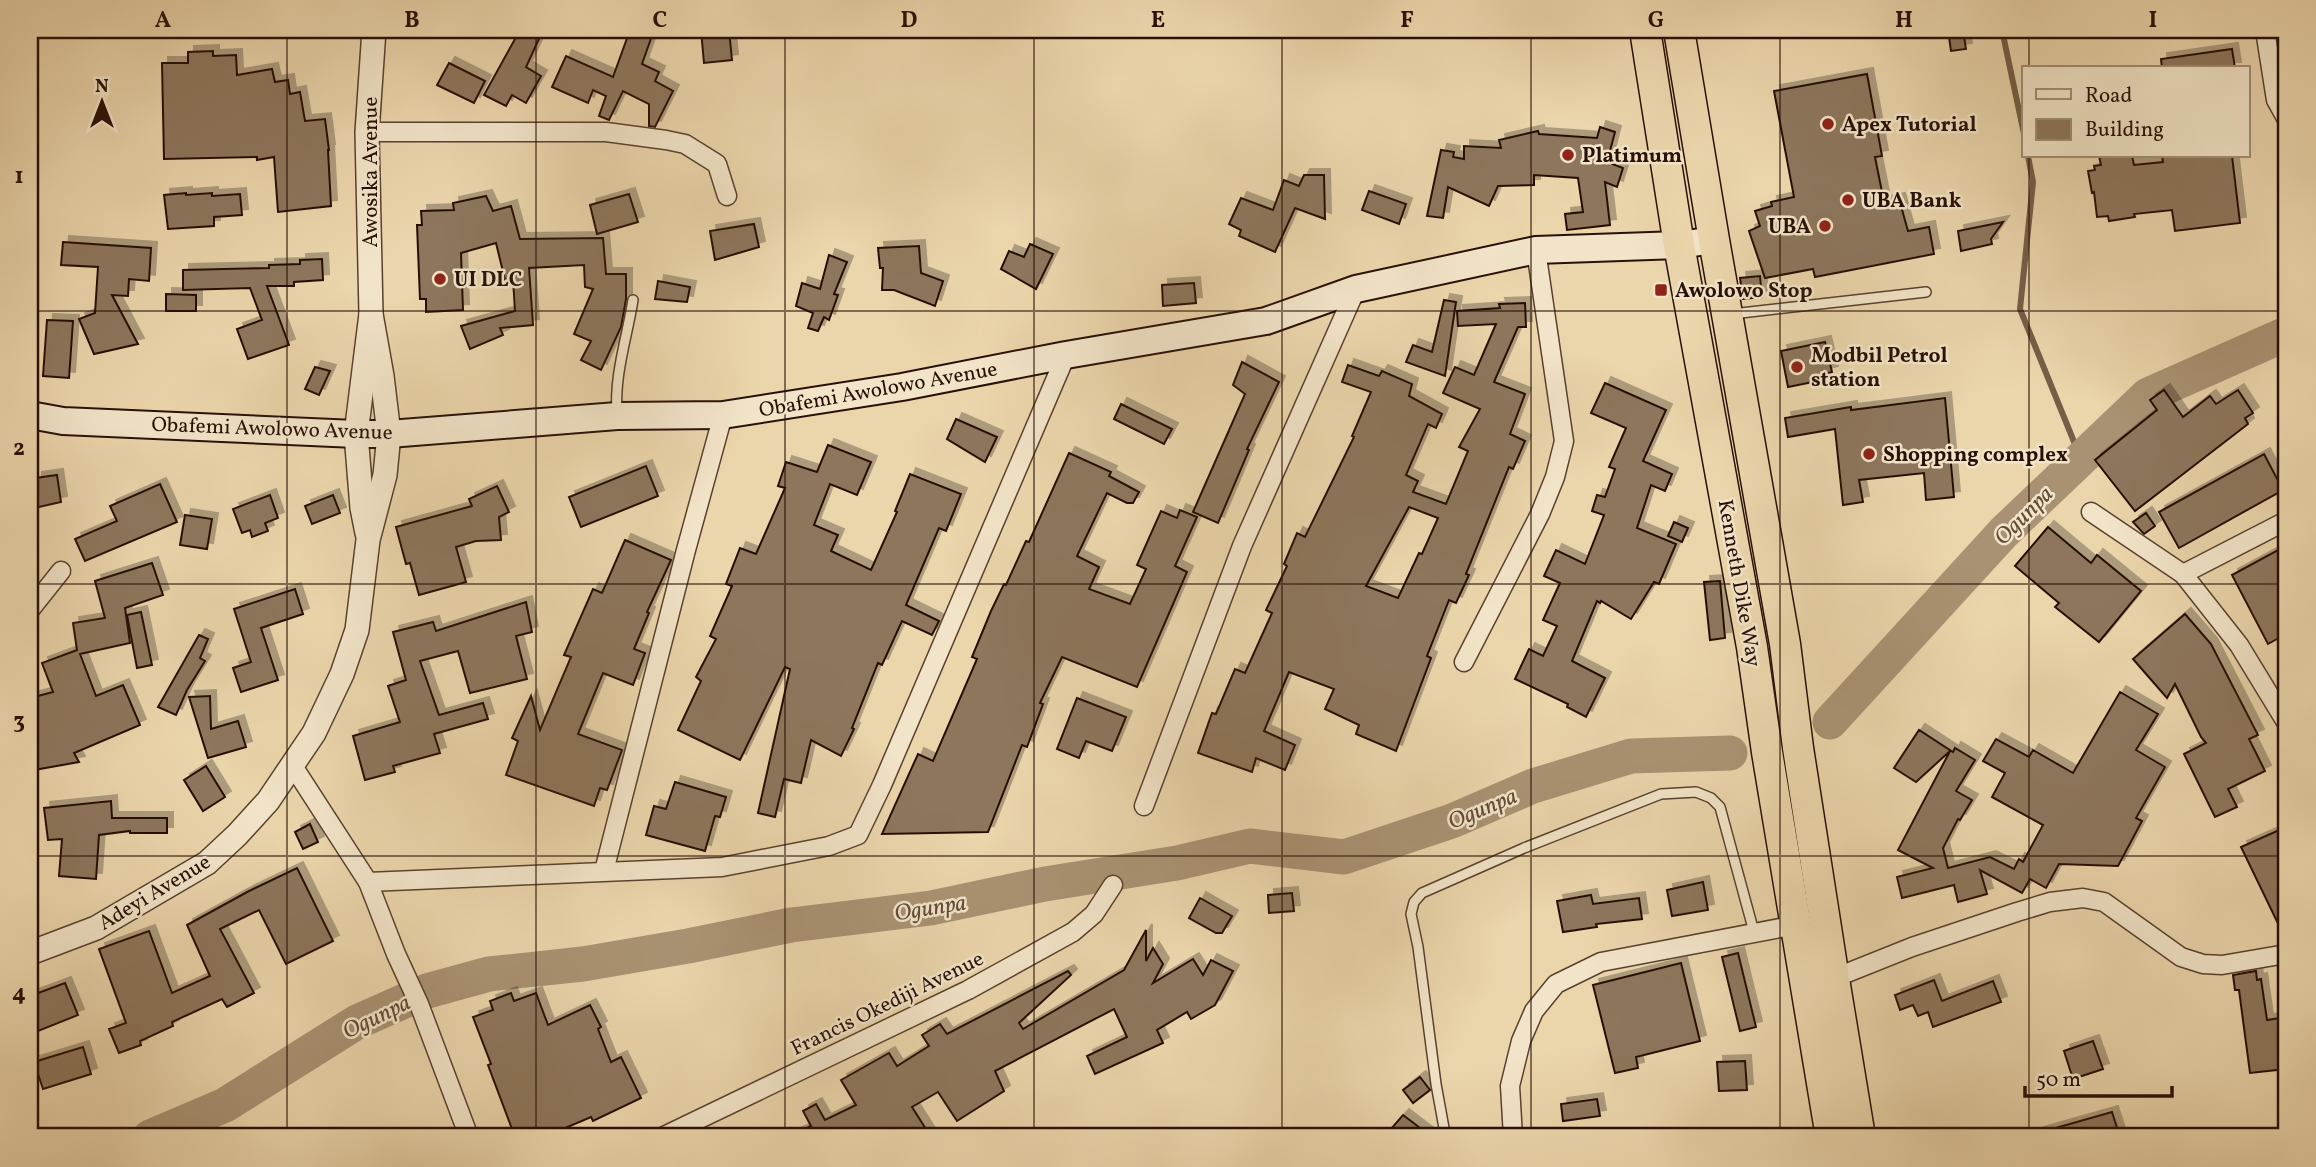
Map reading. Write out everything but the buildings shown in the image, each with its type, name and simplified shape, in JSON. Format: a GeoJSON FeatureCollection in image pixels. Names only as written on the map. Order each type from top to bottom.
{"type":"FeatureCollection","features":[{"type":"Feature","properties":{"kind":"highway","name":"Kenneth Dike Way"},"geometry":{"type":"LineString","coordinates":[[1645,30],[1679,245],[1752,647],[1796,925],[1820,983],[1860,1137]]}},
{"type":"Feature","properties":{"kind":"highway","name":"Kenneth Dike Way"},"geometry":{"type":"LineString","coordinates":[[1679,30],[1713,240],[1785,644],[1798,748],[1820,983],[1831,1137]]}},
{"type":"Feature","properties":{"kind":"main road","name":"Obafemi Awolowo Avenue"},"geometry":{"type":"LineString","coordinates":[[30,415],[63,421],[389,434],[617,416],[723,415],[902,387],[1066,355],[1266,321],[1356,289],[1536,250],[1679,245],[1713,240]]}},
{"type":"Feature","properties":{"kind":"street","name":"Awosika Avenue"},"geometry":{"type":"LineString","coordinates":[[374,30],[367,132],[371,314],[389,434]]}},
{"type":"Feature","properties":{"kind":"street"},"geometry":{"type":"LineString","coordinates":[[2265,30],[2276,100],[2286,117]]}},
{"type":"Feature","properties":{"kind":"street"},"geometry":{"type":"LineString","coordinates":[[367,132],[606,132],[666,140],[685,144],[717,164],[727,196]]}},
{"type":"Feature","properties":{"kind":"street"},"geometry":{"type":"LineString","coordinates":[[1464,662],[1540,514],[1555,477],[1564,441],[1536,250]]}},
{"type":"Feature","properties":{"kind":"street"},"geometry":{"type":"LineString","coordinates":[[1144,806],[1242,546],[1356,289]]}},
{"type":"Feature","properties":{"kind":"street","name":"Awosika Avenue"},"geometry":{"type":"LineString","coordinates":[[356,434],[371,314]]}},
{"type":"Feature","properties":{"kind":"street"},"geometry":{"type":"LineString","coordinates":[[368,882],[722,867],[829,846],[858,835],[1066,355]]}},
{"type":"Feature","properties":{"kind":"street"},"geometry":{"type":"LineString","coordinates":[[604,871],[723,415]]}},
{"type":"Feature","properties":{"kind":"street","name":"Adeyi Avenue"},"geometry":{"type":"LineString","coordinates":[[356,434],[362,508],[368,540]]}},
{"type":"Feature","properties":{"kind":"street","name":"Adeyi Avenue"},"geometry":{"type":"LineString","coordinates":[[30,953],[96,928],[207,863],[268,801],[293,766],[314,733],[342,674],[357,630],[368,540],[385,475],[389,434]]}},
{"type":"Feature","properties":{"kind":"street"},"geometry":{"type":"LineString","coordinates":[[2091,512],[2183,574],[2239,645],[2286,722]]}},
{"type":"Feature","properties":{"kind":"street"},"geometry":{"type":"LineString","coordinates":[[2183,574],[2286,521]]}},
{"type":"Feature","properties":{"kind":"street"},"geometry":{"type":"LineString","coordinates":[[30,610],[61,571]]}},
{"type":"Feature","properties":{"kind":"street"},"geometry":{"type":"LineString","coordinates":[[293,766],[368,882],[419,1004],[469,1137]]}},
{"type":"Feature","properties":{"kind":"street","name":"Francis Okediji Avenue"},"geometry":{"type":"LineString","coordinates":[[662,1137],[968,990],[1073,932],[1094,914],[1113,885]]}},
{"type":"Feature","properties":{"kind":"street"},"geometry":{"type":"LineString","coordinates":[[1820,983],[1912,947],[2017,912],[2050,902],[2083,898],[2104,902],[2181,957],[2203,964],[2222,965],[2286,954]]}},
{"type":"Feature","properties":{"kind":"street"},"geometry":{"type":"LineString","coordinates":[[1513,1137],[1510,1086],[1521,1041],[1534,1011],[1556,984],[1601,962],[1796,925]]}},
{"type":"Feature","properties":{"kind":"lane"},"geometry":{"type":"LineString","coordinates":[[1727,315],[1926,292]]}},
{"type":"Feature","properties":{"kind":"lane"},"geometry":{"type":"LineString","coordinates":[[617,416],[615,395],[618,371],[627,339],[633,300]]}},
{"type":"Feature","properties":{"kind":"lane"},"geometry":{"type":"LineString","coordinates":[[1444,1137],[1411,914],[1414,902],[1422,894],[1524,848],[1661,794],[1696,792],[1711,798],[1720,807],[1754,932]]}},
{"type":"Feature","properties":{"kind":"waterway"},"geometry":{"type":"LineString","coordinates":[[2002,30],[2022,125]]}},
{"type":"Feature","properties":{"kind":"waterway"},"geometry":{"type":"LineString","coordinates":[[2028,158],[2033,182],[2020,309],[2081,459]]}},
{"type":"Feature","properties":{"kind":"waterway","name":"Ogunpa"},"geometry":{"type":"LineString","coordinates":[[1830,722],[2004,532],[2148,395],[2286,334]]}},
{"type":"Feature","properties":{"kind":"waterway"},"geometry":{"type":"LineString","coordinates":[[2277,339],[2286,345]]}},
{"type":"Feature","properties":{"kind":"waterway","name":"Ogunpa"},"geometry":{"type":"LineString","coordinates":[[150,1137],[225,1105],[357,1022],[427,991],[489,974],[583,964],[791,925],[931,908],[1045,884],[1177,863],[1250,846],[1344,857],[1452,821],[1533,786],[1631,756],[1730,753]]}},
{"type":"Feature","properties":{"kind":"place","name":"Apex Tutorial"},"geometry":{"type":"Point","coordinates":[1828,124]}},
{"type":"Feature","properties":{"kind":"place","name":"Platimum"},"geometry":{"type":"Point","coordinates":[1568,155]}},
{"type":"Feature","properties":{"kind":"place","name":"UBA Bank"},"geometry":{"type":"Point","coordinates":[1848,200]}},
{"type":"Feature","properties":{"kind":"place","name":"UBA"},"geometry":{"type":"Point","coordinates":[1825,226]}},
{"type":"Feature","properties":{"kind":"place","name":"UI DLC"},"geometry":{"type":"Point","coordinates":[440,279]}},
{"type":"Feature","properties":{"kind":"place","name":"Awolowo Stop"},"geometry":{"type":"Point","coordinates":[1661,290]}},
{"type":"Feature","properties":{"kind":"place","name":"Modbil Petrol station"},"geometry":{"type":"Point","coordinates":[1797,367]}},
{"type":"Feature","properties":{"kind":"place","name":"Shopping complex"},"geometry":{"type":"Point","coordinates":[1869,454]}}]}
